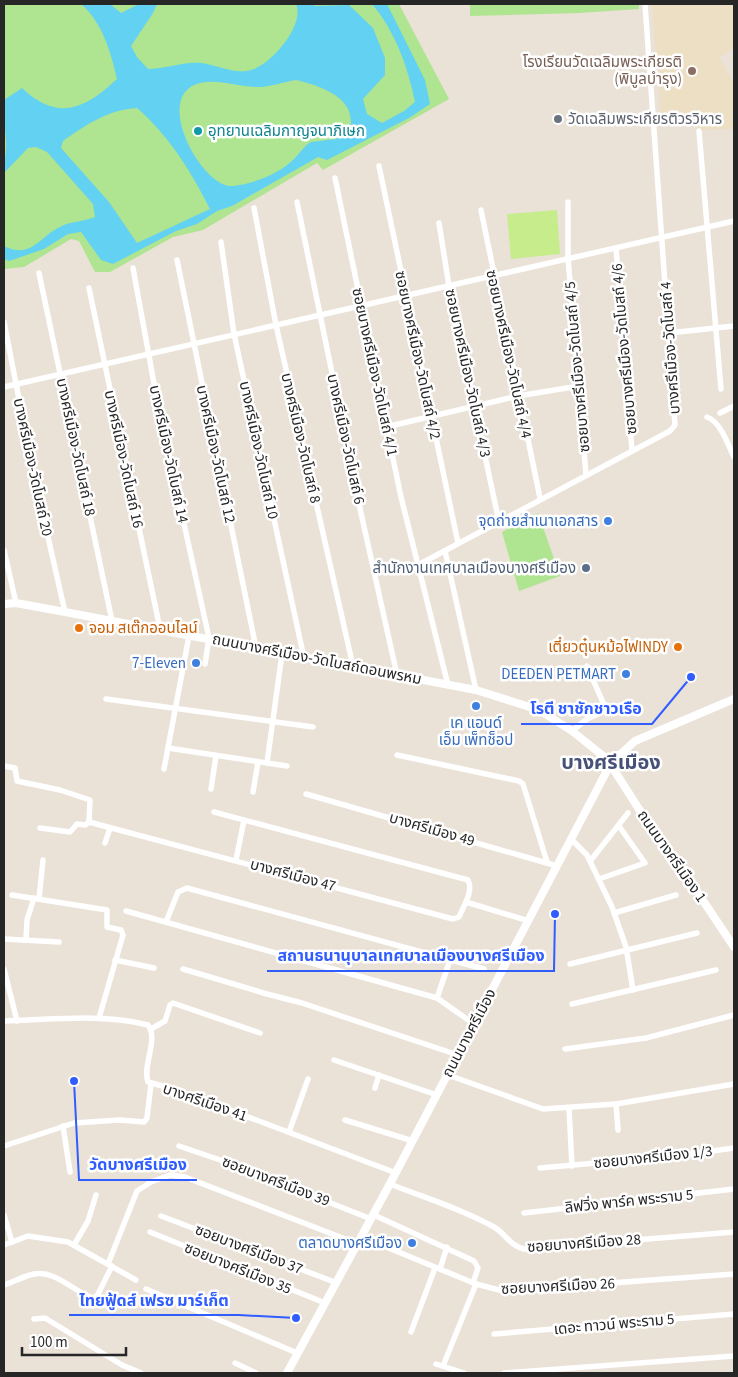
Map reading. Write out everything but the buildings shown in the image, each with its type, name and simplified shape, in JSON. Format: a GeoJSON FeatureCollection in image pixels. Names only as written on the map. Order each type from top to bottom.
{"type":"FeatureCollection","features":[{"type":"Feature","properties":{"kind":"street","name":"บางศรีเมือง-วัดโบสถ์ 4"},"geometry":{"type":"LineString","coordinates":[[418,565],[540,498],[586,476],[670,431],[675,425],[645,4]]}},
{"type":"Feature","properties":{"kind":"street"},"geometry":{"type":"LineString","coordinates":[[698,131],[721,388]]}},
{"type":"Feature","properties":{"kind":"street","name":"ซอยบางศรีเมือง-วัดโบสถ์ 4/2"},"geometry":{"type":"LineString","coordinates":[[379,166],[458,544]]}},
{"type":"Feature","properties":{"kind":"street","name":"ซอยบางศรีเมือง-วัดโบสถ์ 4/1"},"geometry":{"type":"LineString","coordinates":[[336,178],[386,428],[418,565]]}},
{"type":"Feature","properties":{"kind":"street","name":"บางศรีเมือง-วัดโบสถ์ 6"},"geometry":{"type":"LineString","coordinates":[[297,202],[397,675]]}},
{"type":"Feature","properties":{"kind":"street","name":"ซอยบางศรีเมือง-วัดโบสถ์ 4/5"},"geometry":{"type":"LineString","coordinates":[[568,202],[568,258],[586,476]]}},
{"type":"Feature","properties":{"kind":"street","name":"บางศรีเมือง-วัดโบสถ์ 8"},"geometry":{"type":"LineString","coordinates":[[254,208],[276,325],[353,666]]}},
{"type":"Feature","properties":{"kind":"street","name":"ซอยบางศรีเมือง-วัดโบสถ์ 4/4"},"geometry":{"type":"LineString","coordinates":[[481,210],[492,276],[540,498]]}},
{"type":"Feature","properties":{"kind":"street"},"geometry":{"type":"LineString","coordinates":[[4,387],[568,258],[662,239],[734,221]]}},
{"type":"Feature","properties":{"kind":"street","name":"ซอยบางศรีเมือง-วัดโบสถ์ 4/3"},"geometry":{"type":"LineString","coordinates":[[439,223],[449,286],[499,522]]}},
{"type":"Feature","properties":{"kind":"street","name":"บางศรีเมือง-วัดโบสถ์ 10"},"geometry":{"type":"LineString","coordinates":[[220,242],[234,334],[304,658]]}},
{"type":"Feature","properties":{"kind":"street","name":"ซอยบางศรีเมือง-วัดโบสถ์ 4/6"},"geometry":{"type":"LineString","coordinates":[[616,248],[632,451]]}},
{"type":"Feature","properties":{"kind":"street","name":"บางศรีเมือง-วัดโบสถ์ 12"},"geometry":{"type":"LineString","coordinates":[[177,260],[256,648]]}},
{"type":"Feature","properties":{"kind":"street","name":"บางศรีเมือง-วัดโบสถ์ 14"},"geometry":{"type":"LineString","coordinates":[[132,268],[150,354],[157,400],[209,638]]}},
{"type":"Feature","properties":{"kind":"street","name":"บางศรีเมือง-วัดโบสถ์ 18"},"geometry":{"type":"LineString","coordinates":[[39,273],[112,621]]}},
{"type":"Feature","properties":{"kind":"street","name":"บางศรีเมือง-วัดโบสถ์ 16"},"geometry":{"type":"LineString","coordinates":[[89,288],[160,630]]}},
{"type":"Feature","properties":{"kind":"street","name":"บางศรีเมือง-วัดโบสถ์ 20"},"geometry":{"type":"LineString","coordinates":[[4,322],[65,612]]}},
{"type":"Feature","properties":{"kind":"street"},"geometry":{"type":"LineString","coordinates":[[669,333],[734,326]]}},
{"type":"Feature","properties":{"kind":"street"},"geometry":{"type":"LineString","coordinates":[[386,428],[518,396],[579,386]]}},
{"type":"Feature","properties":{"kind":"street"},"geometry":{"type":"LineString","coordinates":[[720,413],[734,406]]}},
{"type":"Feature","properties":{"kind":"street"},"geometry":{"type":"LineString","coordinates":[[707,418],[712,419],[719,428],[734,457]]}},
{"type":"Feature","properties":{"kind":"street"},"geometry":{"type":"LineString","coordinates":[[4,550],[16,604]]}},
{"type":"Feature","properties":{"kind":"street"},"geometry":{"type":"LineString","coordinates":[[445,551],[476,690]]}},
{"type":"Feature","properties":{"kind":"street"},"geometry":{"type":"LineString","coordinates":[[418,565],[448,685]]}},
{"type":"Feature","properties":{"kind":"street","name":"ถนนบางศรีเมือง-วัดโบสถ์ดอนพรหม"},"geometry":{"type":"LineString","coordinates":[[4,604],[16,604],[65,612],[189,636],[209,638],[282,654],[476,690],[538,710],[572,731],[611,764]]}},
{"type":"Feature","properties":{"kind":"street"},"geometry":{"type":"LineString","coordinates":[[164,769],[189,636]]}},
{"type":"Feature","properties":{"kind":"street"},"geometry":{"type":"LineString","coordinates":[[205,664],[209,638]]}},
{"type":"Feature","properties":{"kind":"street"},"geometry":{"type":"LineString","coordinates":[[267,763],[282,654]]}},
{"type":"Feature","properties":{"kind":"street"},"geometry":{"type":"LineString","coordinates":[[572,731],[587,719],[604,711],[587,666]]}},
{"type":"Feature","properties":{"kind":"street"},"geometry":{"type":"LineString","coordinates":[[106,699],[313,727]]}},
{"type":"Feature","properties":{"kind":"street","name":"ถนนบางศรีเมือง"},"geometry":{"type":"LineString","coordinates":[[287,1373],[396,1173],[611,764],[635,741],[734,699]]}},
{"type":"Feature","properties":{"kind":"street"},"geometry":{"type":"LineString","coordinates":[[168,748],[288,766]]}},
{"type":"Feature","properties":{"kind":"street"},"geometry":{"type":"LineString","coordinates":[[211,788],[216,756]]}},
{"type":"Feature","properties":{"kind":"street"},"geometry":{"type":"LineString","coordinates":[[397,756],[519,781],[523,784],[528,796],[538,840],[547,862]]}},
{"type":"Feature","properties":{"kind":"street"},"geometry":{"type":"LineString","coordinates":[[253,792],[258,762]]}},
{"type":"Feature","properties":{"kind":"street","name":"ถนนบางศรีเมือง 1"},"geometry":{"type":"LineString","coordinates":[[611,764],[651,828],[734,947]]}},
{"type":"Feature","properties":{"kind":"street"},"geometry":{"type":"LineString","coordinates":[[4,766],[14,768],[17,781],[60,790],[90,800],[90,822],[85,825],[77,824],[70,832],[40,828]]}},
{"type":"Feature","properties":{"kind":"street","name":"บางศรีเมือง 49"},"geometry":{"type":"LineString","coordinates":[[306,794],[557,866]]}},
{"type":"Feature","properties":{"kind":"street"},"geometry":{"type":"LineString","coordinates":[[214,812],[244,820],[236,860]]}},
{"type":"Feature","properties":{"kind":"street"},"geometry":{"type":"LineString","coordinates":[[591,860],[628,813]]}},
{"type":"Feature","properties":{"kind":"street","name":"บางศรีเมือง 47"},"geometry":{"type":"LineString","coordinates":[[90,822],[453,919],[459,918],[466,902],[470,882],[468,880],[310,836],[244,820]]}},
{"type":"Feature","properties":{"kind":"street"},"geometry":{"type":"LineString","coordinates":[[599,878],[645,863],[619,826]]}},
{"type":"Feature","properties":{"kind":"street"},"geometry":{"type":"LineString","coordinates":[[105,843],[110,828]]}},
{"type":"Feature","properties":{"kind":"street"},"geometry":{"type":"LineString","coordinates":[[571,839],[591,860],[614,913],[626,950],[633,990]]}},
{"type":"Feature","properties":{"kind":"street"},"geometry":{"type":"LineString","coordinates":[[26,940],[27,920],[37,899],[42,860]]}},
{"type":"Feature","properties":{"kind":"street"},"geometry":{"type":"LineString","coordinates":[[166,922],[178,892],[187,888],[484,969]]}},
{"type":"Feature","properties":{"kind":"street"},"geometry":{"type":"LineString","coordinates":[[12,895],[107,910],[107,927],[122,933],[99,1018]]}},
{"type":"Feature","properties":{"kind":"street"},"geometry":{"type":"LineString","coordinates":[[614,913],[676,895]]}},
{"type":"Feature","properties":{"kind":"street"},"geometry":{"type":"LineString","coordinates":[[466,902],[529,921]]}},
{"type":"Feature","properties":{"kind":"street"},"geometry":{"type":"LineString","coordinates":[[126,911],[437,998],[474,1024]]}},
{"type":"Feature","properties":{"kind":"street"},"geometry":{"type":"LineString","coordinates":[[570,964],[697,933]]}},
{"type":"Feature","properties":{"kind":"street"},"geometry":{"type":"LineString","coordinates":[[4,939],[59,942]]}},
{"type":"Feature","properties":{"kind":"street"},"geometry":{"type":"LineString","coordinates":[[115,960],[154,968]]}},
{"type":"Feature","properties":{"kind":"street"},"geometry":{"type":"LineString","coordinates":[[437,998],[450,960]]}},
{"type":"Feature","properties":{"kind":"street"},"geometry":{"type":"LineString","coordinates":[[4,969],[17,1021]]}},
{"type":"Feature","properties":{"kind":"street"},"geometry":{"type":"LineString","coordinates":[[183,969],[302,1003],[458,1055]]}},
{"type":"Feature","properties":{"kind":"street"},"geometry":{"type":"LineString","coordinates":[[572,1004],[716,970]]}},
{"type":"Feature","properties":{"kind":"street"},"geometry":{"type":"LineString","coordinates":[[4,1021],[99,1018],[134,1021],[148,1025],[150,1029],[165,1021],[170,1005],[173,1003],[260,1032]]}},
{"type":"Feature","properties":{"kind":"street"},"geometry":{"type":"LineString","coordinates":[[565,1049],[646,1038],[734,1015]]}},
{"type":"Feature","properties":{"kind":"street","name":"บางศรีเมือง 41"},"geometry":{"type":"LineString","coordinates":[[150,1029],[147,1079],[151,1084],[177,1090],[396,1173]]}},
{"type":"Feature","properties":{"kind":"street"},"geometry":{"type":"LineString","coordinates":[[334,1060],[437,1095]]}},
{"type":"Feature","properties":{"kind":"street"},"geometry":{"type":"LineString","coordinates":[[375,1088],[379,1075]]}},
{"type":"Feature","properties":{"kind":"street"},"geometry":{"type":"LineString","coordinates":[[448,1075],[535,1108],[569,1108],[616,1104],[734,1084]]}},
{"type":"Feature","properties":{"kind":"street"},"geometry":{"type":"LineString","coordinates":[[288,1132],[308,1079]]}},
{"type":"Feature","properties":{"kind":"street"},"geometry":{"type":"LineString","coordinates":[[4,1146],[62,1126],[91,1120],[144,1122],[151,1084]]}},
{"type":"Feature","properties":{"kind":"street"},"geometry":{"type":"LineString","coordinates":[[616,1104],[618,1130]]}},
{"type":"Feature","properties":{"kind":"street","name":"ซอยบางศรีเมือง 1/3"},"geometry":{"type":"LineString","coordinates":[[569,1108],[572,1166]]}},
{"type":"Feature","properties":{"kind":"street"},"geometry":{"type":"LineString","coordinates":[[345,1120],[413,1141]]}},
{"type":"Feature","properties":{"kind":"street"},"geometry":{"type":"LineString","coordinates":[[62,1126],[70,1172]]}},
{"type":"Feature","properties":{"kind":"street","name":"ซอยบางศรีเมือง 39"},"geometry":{"type":"LineString","coordinates":[[179,1146],[235,1165],[447,1247],[477,1264],[474,1283]]}},
{"type":"Feature","properties":{"kind":"street","name":"ซอยบางศรีเมือง 1/3"},"geometry":{"type":"LineString","coordinates":[[540,1168],[734,1148]]}},
{"type":"Feature","properties":{"kind":"street","name":"ซอยบางศรีเมือง 26"},"geometry":{"type":"LineString","coordinates":[[4,1285],[34,1274],[44,1274],[55,1277],[93,1298],[97,1296],[137,1192],[151,1182],[170,1175],[185,1178],[474,1283],[502,1291],[734,1274]]}},
{"type":"Feature","properties":{"kind":"street","name":"ซอยบางศรีเมือง 28"},"geometry":{"type":"LineString","coordinates":[[390,1184],[484,1222],[502,1232],[512,1244],[524,1249],[734,1232]]}},
{"type":"Feature","properties":{"kind":"street","name":"ลิฟวิ่ง พาร์ค พระราม 5"},"geometry":{"type":"LineString","coordinates":[[524,1212],[734,1189]]}},
{"type":"Feature","properties":{"kind":"street"},"geometry":{"type":"LineString","coordinates":[[74,1245],[88,1221],[96,1195]]}},
{"type":"Feature","properties":{"kind":"street"},"geometry":{"type":"LineString","coordinates":[[4,1215],[12,1242]]}},
{"type":"Feature","properties":{"kind":"street","name":"ซอยบางศรีเมือง 37"},"geometry":{"type":"LineString","coordinates":[[161,1216],[337,1282]]}},
{"type":"Feature","properties":{"kind":"street","name":"ซอยบางศรีเมือง 35"},"geometry":{"type":"LineString","coordinates":[[150,1232],[325,1303]]}},
{"type":"Feature","properties":{"kind":"street"},"geometry":{"type":"LineString","coordinates":[[4,1245],[37,1236],[74,1245],[136,1280]]}},
{"type":"Feature","properties":{"kind":"street"},"geometry":{"type":"LineString","coordinates":[[411,1332],[447,1247]]}},
{"type":"Feature","properties":{"kind":"street"},"geometry":{"type":"LineString","coordinates":[[443,1366],[474,1283]]}},
{"type":"Feature","properties":{"kind":"street"},"geometry":{"type":"LineString","coordinates":[[146,1289],[297,1353]]}},
{"type":"Feature","properties":{"kind":"street","name":"เดอะ ทาวน์ พระราม 5"},"geometry":{"type":"LineString","coordinates":[[494,1334],[734,1314]]}},
{"type":"Feature","properties":{"kind":"street"},"geometry":{"type":"LineString","coordinates":[[34,1319],[45,1318],[122,1366],[141,1373]]}},
{"type":"Feature","properties":{"kind":"street"},"geometry":{"type":"LineString","coordinates":[[504,1373],[577,1371],[734,1356]]}},
{"type":"Feature","properties":{"kind":"street"},"geometry":{"type":"LineString","coordinates":[[234,1363],[256,1373]]}},
{"type":"Feature","properties":{"kind":"street"},"geometry":{"type":"LineString","coordinates":[[436,1364],[464,1373]]}},
{"type":"Feature","properties":{"kind":"shaded area","name":"โรงเรียนวัดเฉลิมพระเกียรติ (พิบูลบำรุง)"},"geometry":{"type":"Polygon","coordinates":[[[652,4],[734,4],[734,48],[719,57],[734,85],[734,129],[700,130],[699,117],[661,119],[652,4]]]}},
{"type":"Feature","properties":{"kind":"green space","name":"อุทยานเฉลิมกาญจนาภิเษก"},"geometry":{"type":"Polygon","coordinates":[[[4,4],[399,4],[449,99],[323,170],[317,163],[203,230],[173,237],[110,272],[95,272],[79,241],[71,239],[24,267],[4,269],[4,4]]]}},
{"type":"Feature","properties":{"kind":"green space"},"geometry":{"type":"Polygon","coordinates":[[[470,4],[639,4],[639,9],[579,13],[470,16],[470,4]]]}},
{"type":"Feature","properties":{"kind":"green space"},"geometry":{"type":"Polygon","coordinates":[[[557,210],[560,254],[511,259],[507,214],[557,210]]]}},
{"type":"Feature","properties":{"kind":"green space"},"geometry":{"type":"Polygon","coordinates":[[[538,513],[560,576],[519,591],[502,532],[538,513]]]}},
{"type":"Feature","properties":{"kind":"water"},"geometry":{"type":"Polygon","coordinates":[[[81,4],[110,4],[121,13],[139,4],[157,4],[131,46],[137,57],[148,69],[201,63],[248,71],[270,59],[286,42],[296,22],[298,13],[296,4],[312,4],[315,6],[349,5],[373,28],[385,58],[385,75],[363,99],[367,114],[382,123],[404,111],[415,102],[409,76],[394,38],[372,4],[387,4],[425,80],[430,104],[409,118],[327,160],[318,157],[232,206],[217,211],[197,224],[176,231],[113,264],[101,260],[81,232],[68,234],[44,249],[9,261],[4,259],[4,246],[13,250],[28,249],[64,225],[95,217],[93,204],[47,152],[36,147],[28,148],[4,173],[6,145],[4,100],[22,88],[35,99],[48,105],[59,108],[71,108],[94,98],[117,79],[105,38],[88,11],[81,4]],[[296,80],[260,87],[216,82],[201,83],[194,85],[183,95],[180,109],[182,126],[188,143],[209,174],[221,183],[233,186],[258,180],[275,173],[289,163],[311,142],[336,139],[350,129],[351,118],[348,109],[342,101],[325,90],[296,80]],[[137,108],[126,109],[98,119],[63,141],[61,148],[109,202],[137,243],[210,209],[195,181],[169,142],[137,108]]]}},
{"type":"Feature","properties":{"kind":"place","name":"โรงเรียนวัดเฉลิมพระเกียรติ (พิบูลบำรุง)"},"geometry":{"type":"Point","coordinates":[692,71]}},
{"type":"Feature","properties":{"kind":"place","name":"วัดเฉลิมพระเกียรติวรวิหาร"},"geometry":{"type":"Point","coordinates":[558,119]}},
{"type":"Feature","properties":{"kind":"place","name":"อุทยานเฉลิมกาญจนาภิเษก"},"geometry":{"type":"Point","coordinates":[198,131]}},
{"type":"Feature","properties":{"kind":"place","name":"จุดถ่ายสำเนาเอกสาร"},"geometry":{"type":"Point","coordinates":[608,521]}},
{"type":"Feature","properties":{"kind":"place","name":"สำนักงานเทศบาลเมืองบางศรีเมือง"},"geometry":{"type":"Point","coordinates":[586,568]}},
{"type":"Feature","properties":{"kind":"place","name":"จอม สเต๊กออนไลน์"},"geometry":{"type":"Point","coordinates":[79,628]}},
{"type":"Feature","properties":{"kind":"place","name":"เตี๋ยวตุ๋นหม้อไฟINDY"},"geometry":{"type":"Point","coordinates":[678,647]}},
{"type":"Feature","properties":{"kind":"place","name":"7-Eleven"},"geometry":{"type":"Point","coordinates":[196,663]}},
{"type":"Feature","properties":{"kind":"place","name":"DEEDEN PETMART"},"geometry":{"type":"Point","coordinates":[626,674]}},
{"type":"Feature","properties":{"kind":"place","name":"โรตี ชาชักชาวเรือ"},"geometry":{"type":"Point","coordinates":[691,677]}},
{"type":"Feature","properties":{"kind":"place","name":"เค แอนด์ เอ็ม เพ็ทช็อป"},"geometry":{"type":"Point","coordinates":[476,706]}},
{"type":"Feature","properties":{"kind":"place","name":"สถานธนานุบาลเทศบาลเมืองบางศรีเมือง"},"geometry":{"type":"Point","coordinates":[555,914]}},
{"type":"Feature","properties":{"kind":"place","name":"วัดบางศรีเมือง"},"geometry":{"type":"Point","coordinates":[74,1081]}},
{"type":"Feature","properties":{"kind":"place","name":"ตลาดบางศรีเมือง"},"geometry":{"type":"Point","coordinates":[412,1243]}},
{"type":"Feature","properties":{"kind":"place","name":"ไทยฟู้ดส์ เฟรซ มาร์เก็ต"},"geometry":{"type":"Point","coordinates":[296,1318]}},
{"type":"Feature","properties":{"kind":"district","name":"บางศรีเมือง"},"geometry":{"type":"Point","coordinates":[611,762]}}]}
